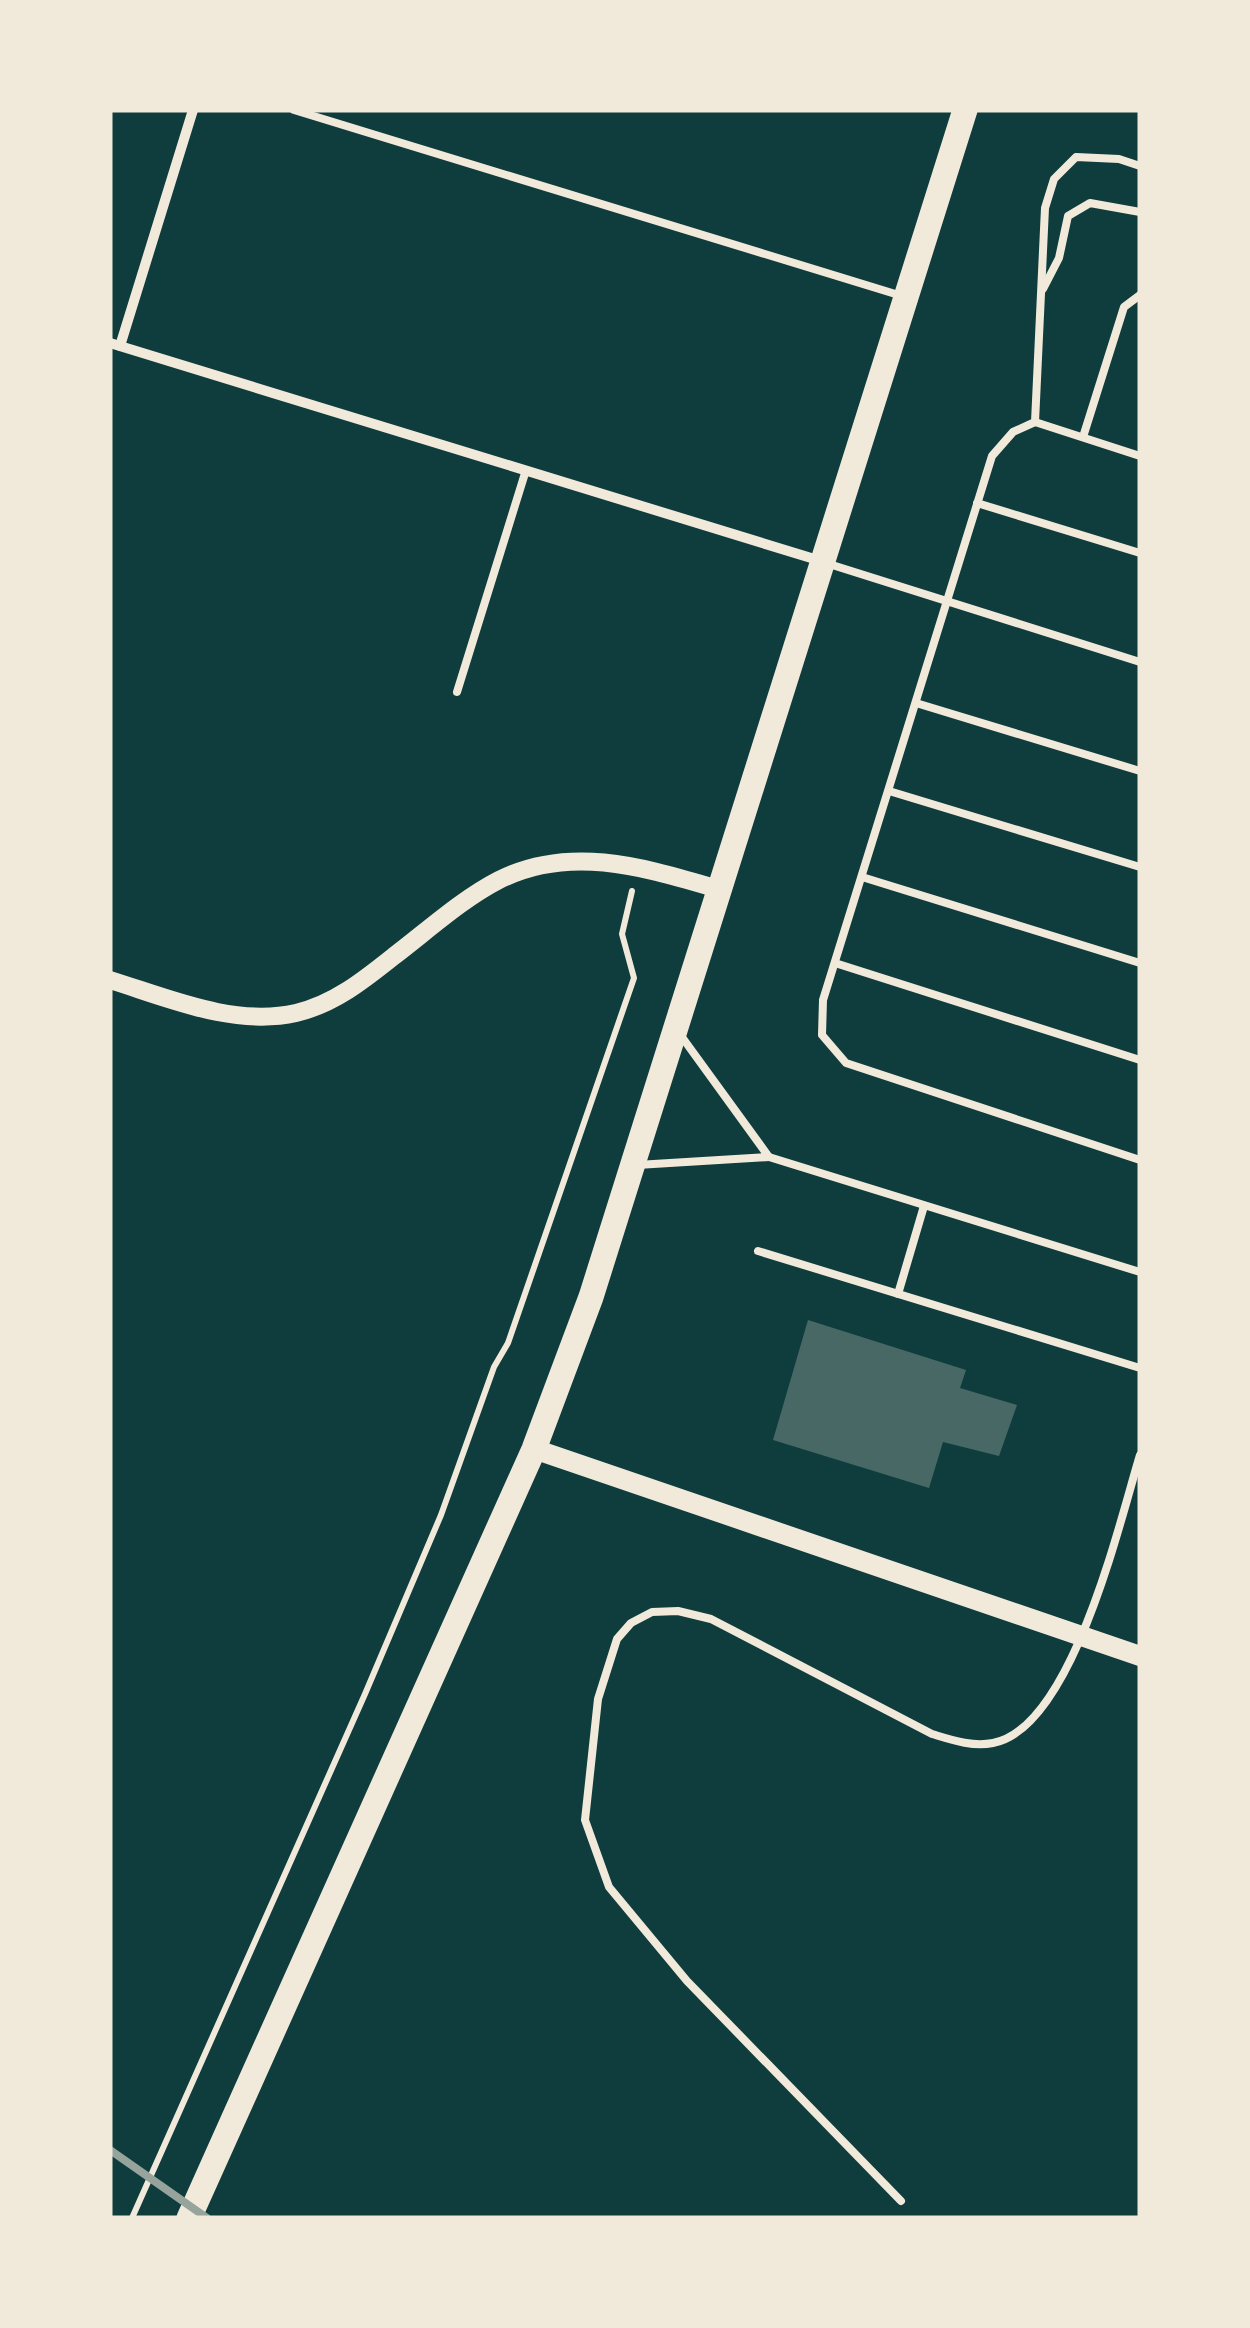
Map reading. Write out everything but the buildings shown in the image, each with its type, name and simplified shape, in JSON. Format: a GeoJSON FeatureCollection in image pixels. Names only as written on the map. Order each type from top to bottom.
{"type":"FeatureCollection","features":[{"type":"Feature","properties":{"kind":"main road"},"geometry":{"type":"LineString","coordinates":[[189,2218],[534,1450],[633,1165],[722,890],[964,110]]}},
{"type":"Feature","properties":{"kind":"main road"},"geometry":{"type":"LineString","coordinates":[[534,1450],[1140,1656]]}},
{"type":"Feature","properties":{"kind":"street"},"geometry":{"type":"LineString","coordinates":[[193,110],[115,345],[824,562]]}},
{"type":"Feature","properties":{"kind":"street"},"geometry":{"type":"LineString","coordinates":[[110,980],[245,1017],[295,1013],[344,995],[500,880],[551,864],[592,860],[638,866],[722,890]]}},
{"type":"Feature","properties":{"kind":"lane"},"geometry":{"type":"LineString","coordinates":[[294,110],[907,298]]}},
{"type":"Feature","properties":{"kind":"lane"},"geometry":{"type":"LineString","coordinates":[[1035,422],[1045,208],[1054,180],[1076,157],[1119,159],[1140,166]]}},
{"type":"Feature","properties":{"kind":"lane"},"geometry":{"type":"LineString","coordinates":[[1041,294],[1059,258],[1068,216],[1090,202],[1140,212]]}},
{"type":"Feature","properties":{"kind":"lane"},"geometry":{"type":"LineString","coordinates":[[1083,438],[1124,306],[1140,295]]}},
{"type":"Feature","properties":{"kind":"lane"},"geometry":{"type":"LineString","coordinates":[[1140,456],[1035,422],[1000,443],[977,503],[823,1000],[822,1035],[846,1063],[1140,1160]]}},
{"type":"Feature","properties":{"kind":"lane"},"geometry":{"type":"LineString","coordinates":[[457,692],[526,470]]}},
{"type":"Feature","properties":{"kind":"lane"},"geometry":{"type":"LineString","coordinates":[[977,503],[1140,552]]}},
{"type":"Feature","properties":{"kind":"lane"},"geometry":{"type":"LineString","coordinates":[[824,562],[1140,662]]}},
{"type":"Feature","properties":{"kind":"lane"},"geometry":{"type":"LineString","coordinates":[[916,703],[1140,771]]}},
{"type":"Feature","properties":{"kind":"lane"},"geometry":{"type":"LineString","coordinates":[[889,791],[1140,866]]}},
{"type":"Feature","properties":{"kind":"lane"},"geometry":{"type":"LineString","coordinates":[[862,877],[1140,963]]}},
{"type":"Feature","properties":{"kind":"lane"},"geometry":{"type":"LineString","coordinates":[[835,964],[1140,1060]]}},
{"type":"Feature","properties":{"kind":"lane"},"geometry":{"type":"LineString","coordinates":[[677,1030],[769,1157]]}},
{"type":"Feature","properties":{"kind":"lane"},"geometry":{"type":"LineString","coordinates":[[633,1165],[769,1157],[1140,1272]]}},
{"type":"Feature","properties":{"kind":"lane"},"geometry":{"type":"LineString","coordinates":[[898,1294],[924,1206]]}},
{"type":"Feature","properties":{"kind":"lane"},"geometry":{"type":"LineString","coordinates":[[758,1251],[1140,1368]]}},
{"type":"Feature","properties":{"kind":"lane"},"geometry":{"type":"LineString","coordinates":[[901,2200],[687,1981],[608,1888],[585,1820],[598,1699],[617,1639],[631,1623],[652,1612],[678,1611],[710,1619],[932,1734],[967,1744],[996,1744],[1032,1723],[1084,1637],[1140,1456]]}},
{"type":"Feature","properties":{"kind":"path"},"geometry":{"type":"LineString","coordinates":[[132,2218],[364,1694],[441,1514],[494,1367],[508,1343],[634,978],[622,934],[638,866]]}},
{"type":"Feature","properties":{"kind":"railway"},"geometry":{"type":"LineString","coordinates":[[110,2150],[207,2218]]}}]}
